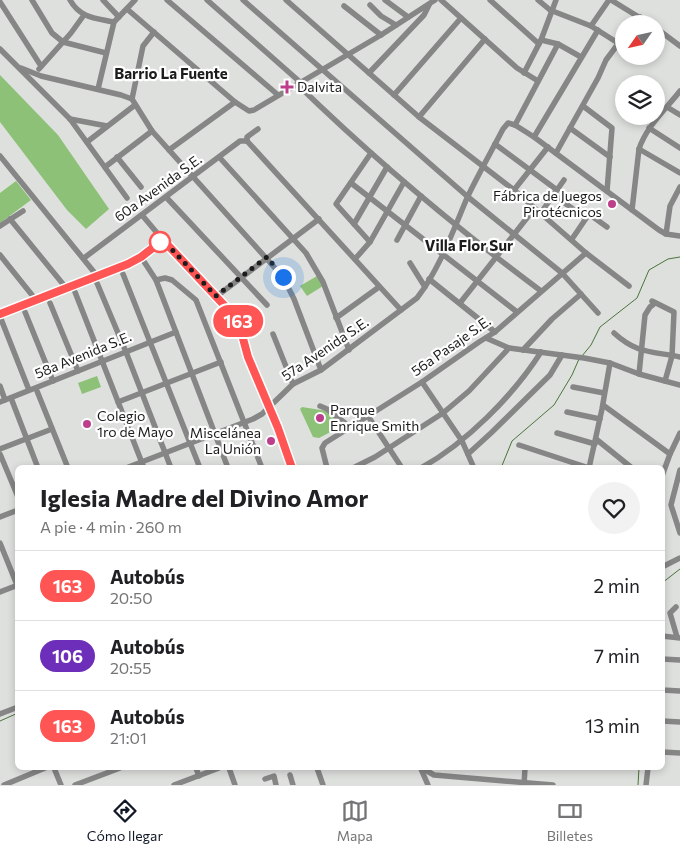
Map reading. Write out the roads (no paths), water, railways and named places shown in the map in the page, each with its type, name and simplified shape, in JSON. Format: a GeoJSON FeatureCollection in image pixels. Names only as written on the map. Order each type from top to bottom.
{"type":"FeatureCollection","features":[{"type":"Feature","properties":{"kind":"street"},"geometry":{"type":"LineString","coordinates":[[32,0],[52,33],[62,42],[106,53]]}},
{"type":"Feature","properties":{"kind":"street"},"geometry":{"type":"LineString","coordinates":[[70,0],[74,7],[84,15],[114,22]]}},
{"type":"Feature","properties":{"kind":"street"},"geometry":{"type":"LineString","coordinates":[[103,0],[119,17]]}},
{"type":"Feature","properties":{"kind":"street"},"geometry":{"type":"LineString","coordinates":[[98,89],[114,22],[135,0]]}},
{"type":"Feature","properties":{"kind":"street"},"geometry":{"type":"LineString","coordinates":[[167,0],[278,95]]}},
{"type":"Feature","properties":{"kind":"street"},"geometry":{"type":"LineString","coordinates":[[206,0],[299,83],[344,129],[404,182],[496,258],[541,291]]}},
{"type":"Feature","properties":{"kind":"street"},"geometry":{"type":"LineString","coordinates":[[244,0],[468,197],[562,272],[598,314]]}},
{"type":"Feature","properties":{"kind":"street"},"geometry":{"type":"LineString","coordinates":[[385,0],[408,17]]}},
{"type":"Feature","properties":{"kind":"street"},"geometry":{"type":"LineString","coordinates":[[441,0],[524,73],[538,81]]}},
{"type":"Feature","properties":{"kind":"street"},"geometry":{"type":"LineString","coordinates":[[490,0],[540,42],[558,44],[581,57]]}},
{"type":"Feature","properties":{"kind":"street"},"geometry":{"type":"LineString","coordinates":[[538,0],[551,11],[591,26],[615,41]]}},
{"type":"Feature","properties":{"kind":"street"},"geometry":{"type":"LineString","coordinates":[[524,73],[540,42],[556,0]]}},
{"type":"Feature","properties":{"kind":"street"},"geometry":{"type":"LineString","coordinates":[[591,26],[610,0],[636,15]]}},
{"type":"Feature","properties":{"kind":"street"},"geometry":{"type":"LineString","coordinates":[[1,1],[41,66]]}},
{"type":"Feature","properties":{"kind":"street"},"geometry":{"type":"LineString","coordinates":[[289,1],[419,117],[514,190],[586,253],[629,286]]}},
{"type":"Feature","properties":{"kind":"street"},"geometry":{"type":"LineString","coordinates":[[127,9],[234,102],[249,111],[381,35],[433,2]]}},
{"type":"Feature","properties":{"kind":"street"},"geometry":{"type":"LineString","coordinates":[[369,72],[424,15],[433,2]]}},
{"type":"Feature","properties":{"kind":"street"},"geometry":{"type":"LineString","coordinates":[[370,5],[381,16],[396,25]]}},
{"type":"Feature","properties":{"kind":"street"},"geometry":{"type":"LineString","coordinates":[[344,6],[381,35]]}},
{"type":"Feature","properties":{"kind":"street"},"geometry":{"type":"LineString","coordinates":[[36,74],[84,15]]}},
{"type":"Feature","properties":{"kind":"street"},"geometry":{"type":"LineString","coordinates":[[394,95],[461,18]]}},
{"type":"Feature","properties":{"kind":"street"},"geometry":{"type":"LineString","coordinates":[[534,137],[598,30]]}},
{"type":"Feature","properties":{"kind":"street"},"geometry":{"type":"LineString","coordinates":[[87,142],[133,102],[143,46],[154,32]]}},
{"type":"Feature","properties":{"kind":"street"},"geometry":{"type":"LineString","coordinates":[[665,34],[680,45]]}},
{"type":"Feature","properties":{"kind":"street"},"geometry":{"type":"LineString","coordinates":[[419,117],[486,39]]}},
{"type":"Feature","properties":{"kind":"street"},"geometry":{"type":"LineString","coordinates":[[558,44],[515,124],[666,234],[680,236]]}},
{"type":"Feature","properties":{"kind":"street"},"geometry":{"type":"LineString","coordinates":[[556,153],[606,60],[615,47]]}},
{"type":"Feature","properties":{"kind":"street"},"geometry":{"type":"LineString","coordinates":[[0,49],[70,119],[127,198]]}},
{"type":"Feature","properties":{"kind":"street"},"geometry":{"type":"LineString","coordinates":[[0,59],[6,54]]}},
{"type":"Feature","properties":{"kind":"street"},"geometry":{"type":"LineString","coordinates":[[18,67],[36,74],[98,89],[133,102],[152,131],[267,257],[288,284],[321,370]]}},
{"type":"Feature","properties":{"kind":"street"},"geometry":{"type":"LineString","coordinates":[[632,210],[639,149],[642,140],[680,91]]}},
{"type":"Feature","properties":{"kind":"street"},"geometry":{"type":"LineString","coordinates":[[169,150],[234,102]]}},
{"type":"Feature","properties":{"kind":"street"},"geometry":{"type":"LineString","coordinates":[[582,106],[612,128],[607,191]]}},
{"type":"Feature","properties":{"kind":"street"},"geometry":{"type":"LineString","coordinates":[[667,107],[680,115]]}},
{"type":"Feature","properties":{"kind":"street"},"geometry":{"type":"LineString","coordinates":[[70,119],[107,126]]}},
{"type":"Feature","properties":{"kind":"street","name":"57a Avenida S.E."},"geometry":{"type":"LineString","coordinates":[[143,465],[166,453],[244,423],[262,414],[293,384],[321,370],[417,298],[425,287],[456,226],[468,197],[495,144],[508,124],[515,124]]}},
{"type":"Feature","properties":{"kind":"street"},"geometry":{"type":"LineString","coordinates":[[570,128],[610,157]]}},
{"type":"Feature","properties":{"kind":"street"},"geometry":{"type":"LineString","coordinates":[[650,128],[680,148]]}},
{"type":"Feature","properties":{"kind":"street","name":"60a Avenida S.E."},"geometry":{"type":"LineString","coordinates":[[84,258],[240,142],[247,141],[247,137],[258,129]]}},
{"type":"Feature","properties":{"kind":"street"},"geometry":{"type":"LineString","coordinates":[[105,167],[152,131]]}},
{"type":"Feature","properties":{"kind":"street"},"geometry":{"type":"LineString","coordinates":[[247,141],[401,310]]}},
{"type":"Feature","properties":{"kind":"street"},"geometry":{"type":"LineString","coordinates":[[495,144],[530,169],[585,218]]}},
{"type":"Feature","properties":{"kind":"street"},"geometry":{"type":"LineString","coordinates":[[514,190],[548,147]]}},
{"type":"Feature","properties":{"kind":"street"},"geometry":{"type":"LineString","coordinates":[[639,149],[680,172]]}},
{"type":"Feature","properties":{"kind":"street"},"geometry":{"type":"LineString","coordinates":[[370,242],[336,204],[371,153]]}},
{"type":"Feature","properties":{"kind":"street"},"geometry":{"type":"LineString","coordinates":[[0,156],[84,258],[98,280],[170,465]]}},
{"type":"Feature","properties":{"kind":"street"},"geometry":{"type":"LineString","coordinates":[[117,157],[141,187]]}},
{"type":"Feature","properties":{"kind":"street"},"geometry":{"type":"LineString","coordinates":[[220,158],[306,253],[323,282],[349,350]]}},
{"type":"Feature","properties":{"kind":"street"},"geometry":{"type":"LineString","coordinates":[[354,224],[387,167]]}},
{"type":"Feature","properties":{"kind":"street"},"geometry":{"type":"LineString","coordinates":[[540,214],[564,180]]}},
{"type":"Feature","properties":{"kind":"street"},"geometry":{"type":"LineString","coordinates":[[355,260],[370,242],[404,182]]}},
{"type":"Feature","properties":{"kind":"street"},"geometry":{"type":"LineString","coordinates":[[351,183],[517,312]]}},
{"type":"Feature","properties":{"kind":"street"},"geometry":{"type":"LineString","coordinates":[[666,234],[670,206],[680,187]]}},
{"type":"Feature","properties":{"kind":"street"},"geometry":{"type":"LineString","coordinates":[[397,240],[421,196]]}},
{"type":"Feature","properties":{"kind":"street"},"geometry":{"type":"LineString","coordinates":[[166,198],[267,305]]}},
{"type":"Feature","properties":{"kind":"street"},"geometry":{"type":"LineString","coordinates":[[460,303],[534,209]]}},
{"type":"Feature","properties":{"kind":"street"},"geometry":{"type":"LineString","coordinates":[[0,226],[23,211]]}},
{"type":"Feature","properties":{"kind":"street"},"geometry":{"type":"LineString","coordinates":[[572,239],[589,214],[607,226]]}},
{"type":"Feature","properties":{"kind":"street"},"geometry":{"type":"LineString","coordinates":[[142,215],[238,320],[248,357],[278,428],[291,465]]}},
{"type":"Feature","properties":{"kind":"street"},"geometry":{"type":"LineString","coordinates":[[10,219],[67,289]]}},
{"type":"Feature","properties":{"kind":"street"},"geometry":{"type":"LineString","coordinates":[[216,296],[319,219]]}},
{"type":"Feature","properties":{"kind":"street"},"geometry":{"type":"LineString","coordinates":[[29,390],[1,313],[98,280],[141,257],[163,240]]}},
{"type":"Feature","properties":{"kind":"street","name":"56a Pasaje S.E."},"geometry":{"type":"LineString","coordinates":[[326,465],[322,448],[325,443],[422,382],[495,332],[586,253]]}},
{"type":"Feature","properties":{"kind":"street"},"geometry":{"type":"LineString","coordinates":[[0,255],[36,300]]}},
{"type":"Feature","properties":{"kind":"street"},"geometry":{"type":"LineString","coordinates":[[141,257],[156,280],[227,465]]}},
{"type":"Feature","properties":{"kind":"street"},"geometry":{"type":"LineString","coordinates":[[410,263],[425,287]]}},
{"type":"Feature","properties":{"kind":"street"},"geometry":{"type":"LineString","coordinates":[[123,274],[199,465]]}},
{"type":"Feature","properties":{"kind":"street"},"geometry":{"type":"LineString","coordinates":[[156,280],[165,278],[172,280],[196,300],[261,465]]}},
{"type":"Feature","properties":{"kind":"street"},"geometry":{"type":"LineString","coordinates":[[429,279],[495,332]]}},
{"type":"Feature","properties":{"kind":"street"},"geometry":{"type":"LineString","coordinates":[[336,318],[379,287]]}},
{"type":"Feature","properties":{"kind":"street"},"geometry":{"type":"LineString","coordinates":[[75,292],[143,465]]}},
{"type":"Feature","properties":{"kind":"street"},"geometry":{"type":"LineString","coordinates":[[523,350],[552,319],[581,294]]}},
{"type":"Feature","properties":{"kind":"street"},"geometry":{"type":"LineString","coordinates":[[639,374],[645,315],[653,302],[674,312],[672,356],[665,382]]}},
{"type":"Feature","properties":{"kind":"street"},"geometry":{"type":"LineString","coordinates":[[50,303],[78,371]]}},
{"type":"Feature","properties":{"kind":"street"},"geometry":{"type":"LineString","coordinates":[[25,312],[53,381]]}},
{"type":"Feature","properties":{"kind":"street","name":"58a Avenida S.E."},"geometry":{"type":"LineString","coordinates":[[5,400],[176,332]]}},
{"type":"Feature","properties":{"kind":"street"},"geometry":{"type":"LineString","coordinates":[[614,333],[624,342],[641,351],[680,357]]}},
{"type":"Feature","properties":{"kind":"street"},"geometry":{"type":"LineString","coordinates":[[273,334],[293,384]]}},
{"type":"Feature","properties":{"kind":"street"},"geometry":{"type":"LineString","coordinates":[[486,338],[510,348],[610,362],[639,374],[680,385]]}},
{"type":"Feature","properties":{"kind":"street"},"geometry":{"type":"LineString","coordinates":[[359,465],[375,457],[443,413],[469,392],[510,348]]}},
{"type":"Feature","properties":{"kind":"street"},"geometry":{"type":"LineString","coordinates":[[426,465],[462,441],[510,392],[541,352]]}},
{"type":"Feature","properties":{"kind":"street"},"geometry":{"type":"LineString","coordinates":[[468,454],[550,375],[562,355]]}},
{"type":"Feature","properties":{"kind":"street"},"geometry":{"type":"LineString","coordinates":[[118,402],[221,362]]}},
{"type":"Feature","properties":{"kind":"street"},"geometry":{"type":"LineString","coordinates":[[590,465],[610,362]]}},
{"type":"Feature","properties":{"kind":"street"},"geometry":{"type":"LineString","coordinates":[[422,382],[462,441],[473,465]]}},
{"type":"Feature","properties":{"kind":"street"},"geometry":{"type":"LineString","coordinates":[[0,386],[5,400],[27,439],[37,465]]}},
{"type":"Feature","properties":{"kind":"street"},"geometry":{"type":"LineString","coordinates":[[573,388],[604,393]]}},
{"type":"Feature","properties":{"kind":"street"},"geometry":{"type":"LineString","coordinates":[[37,391],[67,465]]}},
{"type":"Feature","properties":{"kind":"street"},"geometry":{"type":"LineString","coordinates":[[602,405],[670,454]]}},
{"type":"Feature","properties":{"kind":"street"},"geometry":{"type":"LineString","coordinates":[[320,406],[327,409],[350,427]]}},
{"type":"Feature","properties":{"kind":"street"},"geometry":{"type":"LineString","coordinates":[[567,412],[600,419]]}},
{"type":"Feature","properties":{"kind":"street"},"geometry":{"type":"LineString","coordinates":[[368,416],[400,465]]}},
{"type":"Feature","properties":{"kind":"street"},"geometry":{"type":"LineString","coordinates":[[0,450],[52,429]]}},
{"type":"Feature","properties":{"kind":"street"},"geometry":{"type":"LineString","coordinates":[[557,433],[595,442],[628,465]]}},
{"type":"Feature","properties":{"kind":"street"},"geometry":{"type":"LineString","coordinates":[[665,468],[679,437]]}},
{"type":"Feature","properties":{"kind":"street"},"geometry":{"type":"LineString","coordinates":[[519,445],[580,465]]}},
{"type":"Feature","properties":{"kind":"street"},"geometry":{"type":"LineString","coordinates":[[0,454],[15,490]]}},
{"type":"Feature","properties":{"kind":"street"},"geometry":{"type":"LineString","coordinates":[[435,460],[437,465]]}},
{"type":"Feature","properties":{"kind":"street"},"geometry":{"type":"LineString","coordinates":[[680,470],[671,505],[680,533]]}},
{"type":"Feature","properties":{"kind":"street"},"geometry":{"type":"LineString","coordinates":[[0,517],[15,511]]}},
{"type":"Feature","properties":{"kind":"street"},"geometry":{"type":"LineString","coordinates":[[0,543],[15,580]]}},
{"type":"Feature","properties":{"kind":"street"},"geometry":{"type":"LineString","coordinates":[[665,566],[680,558]]}},
{"type":"Feature","properties":{"kind":"street"},"geometry":{"type":"LineString","coordinates":[[0,592],[15,586]]}},
{"type":"Feature","properties":{"kind":"street"},"geometry":{"type":"LineString","coordinates":[[665,636],[679,638],[670,613],[676,607]]}},
{"type":"Feature","properties":{"kind":"street"},"geometry":{"type":"LineString","coordinates":[[665,659],[680,660]]}},
{"type":"Feature","properties":{"kind":"street"},"geometry":{"type":"LineString","coordinates":[[665,690],[680,691]]}},
{"type":"Feature","properties":{"kind":"street"},"geometry":{"type":"LineString","coordinates":[[0,714],[15,708]]}},
{"type":"Feature","properties":{"kind":"street"},"geometry":{"type":"LineString","coordinates":[[665,721],[680,722]]}},
{"type":"Feature","properties":{"kind":"street"},"geometry":{"type":"LineString","coordinates":[[665,752],[680,753]]}},
{"type":"Feature","properties":{"kind":"street"},"geometry":{"type":"LineString","coordinates":[[4,785],[40,770]]}},
{"type":"Feature","properties":{"kind":"street"},"geometry":{"type":"LineString","coordinates":[[55,770],[61,785]]}},
{"type":"Feature","properties":{"kind":"street"},"geometry":{"type":"LineString","coordinates":[[75,785],[115,770]]}},
{"type":"Feature","properties":{"kind":"street"},"geometry":{"type":"LineString","coordinates":[[197,770],[199,776]]}},
{"type":"Feature","properties":{"kind":"street"},"geometry":{"type":"LineString","coordinates":[[174,785],[214,770]]}},
{"type":"Feature","properties":{"kind":"street"},"geometry":{"type":"LineString","coordinates":[[229,770],[235,785]]}},
{"type":"Feature","properties":{"kind":"street"},"geometry":{"type":"LineString","coordinates":[[318,770],[323,785]]}},
{"type":"Feature","properties":{"kind":"street"},"geometry":{"type":"LineString","coordinates":[[422,770],[428,785],[433,780],[434,775]]}},
{"type":"Feature","properties":{"kind":"street"},"geometry":{"type":"LineString","coordinates":[[425,770],[434,775],[552,785]]}},
{"type":"Feature","properties":{"kind":"street"},"geometry":{"type":"LineString","coordinates":[[525,770],[525,784]]}},
{"type":"Feature","properties":{"kind":"street"},"geometry":{"type":"LineString","coordinates":[[646,785],[648,770]]}},
{"type":"Feature","properties":{"kind":"street"},"geometry":{"type":"LineString","coordinates":[[290,775],[293,785]]}},
{"type":"Feature","properties":{"kind":"street"},"geometry":{"type":"LineString","coordinates":[[266,779],[274,776],[276,785]]}},
{"type":"Feature","properties":{"kind":"waterway"},"geometry":{"type":"LineString","coordinates":[[582,356],[591,345],[600,327],[637,298],[649,270],[668,259],[680,257]]}},
{"type":"Feature","properties":{"kind":"waterway"},"geometry":{"type":"LineString","coordinates":[[502,465],[512,441],[554,405],[579,359]]}},
{"type":"Feature","properties":{"kind":"waterway"},"geometry":{"type":"LineString","coordinates":[[665,581],[680,569]]}},
{"type":"Feature","properties":{"kind":"waterway"},"geometry":{"type":"LineString","coordinates":[[0,721],[15,714]]}},
{"type":"Feature","properties":{"kind":"waterway"},"geometry":{"type":"LineString","coordinates":[[638,785],[639,770]]}},
{"type":"Feature","properties":{"kind":"place","name":"Dalvita"},"geometry":{"type":"Point","coordinates":[287,87]}},
{"type":"Feature","properties":{"kind":"place","name":"Fábrica de Juegos Pirotécnicos"},"geometry":{"type":"Point","coordinates":[612,204]}},
{"type":"Feature","properties":{"kind":"place","name":"Parque Enrique Smith"},"geometry":{"type":"Point","coordinates":[320,418]}},
{"type":"Feature","properties":{"kind":"place","name":"Colegio 1ro de Mayo"},"geometry":{"type":"Point","coordinates":[87,424]}},
{"type":"Feature","properties":{"kind":"place","name":"Miscelánea La Unión"},"geometry":{"type":"Point","coordinates":[271,441]}},
{"type":"Feature","properties":{"kind":"district","name":"Barrio La Fuente"},"geometry":{"type":"Point","coordinates":[171,74]}},
{"type":"Feature","properties":{"kind":"district","name":"Villa Flor Sur"},"geometry":{"type":"Point","coordinates":[469,246]}}]}
